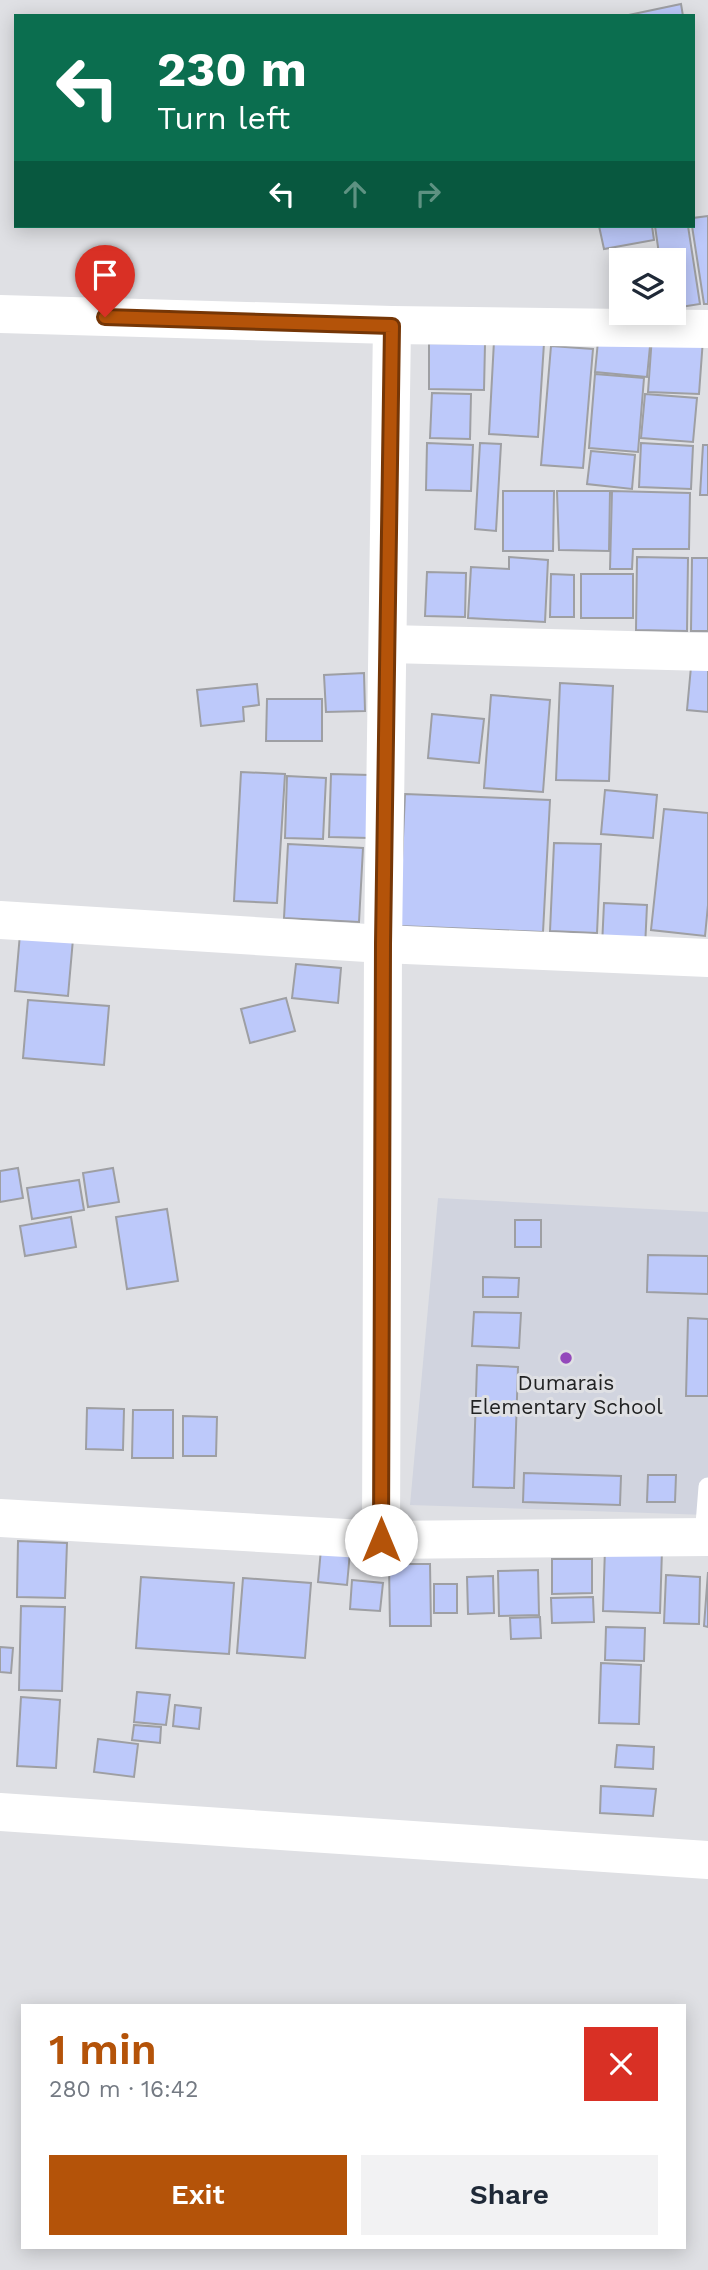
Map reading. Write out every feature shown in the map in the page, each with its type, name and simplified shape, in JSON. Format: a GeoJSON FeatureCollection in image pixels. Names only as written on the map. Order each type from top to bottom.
{"type":"FeatureCollection","features":[{"type":"Feature","properties":{"kind":"street"},"geometry":{"type":"LineString","coordinates":[[0,314],[392,326],[708,329]]}},
{"type":"Feature","properties":{"kind":"street"},"geometry":{"type":"LineString","coordinates":[[381,1540],[383,944],[392,326]]}},
{"type":"Feature","properties":{"kind":"street"},"geometry":{"type":"LineString","coordinates":[[388,645],[708,652]]}},
{"type":"Feature","properties":{"kind":"street"},"geometry":{"type":"LineString","coordinates":[[0,920],[383,944],[708,958]]}},
{"type":"Feature","properties":{"kind":"street"},"geometry":{"type":"LineString","coordinates":[[0,1518],[381,1540],[706,1537]]}},
{"type":"Feature","properties":{"kind":"street"},"geometry":{"type":"LineString","coordinates":[[0,1812],[708,1860]]}},
{"type":"Feature","properties":{"kind":"lane"},"geometry":{"type":"LineString","coordinates":[[706,1537],[708,1487]]}},
{"type":"Feature","properties":{"kind":"shaded area","name":"Dumarais Elementary School"},"geometry":{"type":"Polygon","coordinates":[[[438,1198],[708,1212],[708,1515],[410,1505],[438,1198]]]}},
{"type":"Feature","properties":{"kind":"building"},"geometry":{"type":"Polygon","coordinates":[[[681,4],[683,14],[634,14],[681,4]]]}},
{"type":"Feature","properties":{"kind":"building"},"geometry":{"type":"Polygon","coordinates":[[[708,216],[708,304],[704,304],[692,228],[695,228],[695,218],[708,216]]]}},
{"type":"Feature","properties":{"kind":"building"},"geometry":{"type":"Polygon","coordinates":[[[599,228],[652,228],[654,240],[604,249],[599,228]]]}},
{"type":"Feature","properties":{"kind":"building"},"geometry":{"type":"Polygon","coordinates":[[[655,228],[688,228],[700,304],[686,306],[686,248],[658,248],[655,228]]]}},
{"type":"Feature","properties":{"kind":"building"},"geometry":{"type":"Polygon","coordinates":[[[599,331],[651,336],[647,377],[595,372],[599,331]]]}},
{"type":"Feature","properties":{"kind":"building"},"geometry":{"type":"Polygon","coordinates":[[[652,336],[703,339],[699,394],[648,392],[652,336]]]}},
{"type":"Feature","properties":{"kind":"building"},"geometry":{"type":"Polygon","coordinates":[[[494,341],[544,343],[538,437],[489,434],[494,341]]]}},
{"type":"Feature","properties":{"kind":"building"},"geometry":{"type":"Polygon","coordinates":[[[429,343],[485,344],[484,390],[429,389],[429,343]]]}},
{"type":"Feature","properties":{"kind":"building"},"geometry":{"type":"Polygon","coordinates":[[[551,346],[593,349],[583,468],[541,465],[551,346]]]}},
{"type":"Feature","properties":{"kind":"building"},"geometry":{"type":"Polygon","coordinates":[[[595,374],[644,378],[638,452],[589,448],[595,374]]]}},
{"type":"Feature","properties":{"kind":"building"},"geometry":{"type":"Polygon","coordinates":[[[432,393],[471,394],[470,439],[430,438],[432,393]]]}},
{"type":"Feature","properties":{"kind":"building"},"geometry":{"type":"Polygon","coordinates":[[[645,394],[697,398],[693,442],[641,438],[645,394]]]}},
{"type":"Feature","properties":{"kind":"building"},"geometry":{"type":"Polygon","coordinates":[[[427,443],[473,445],[471,491],[426,490],[427,443]]]}},
{"type":"Feature","properties":{"kind":"building"},"geometry":{"type":"Polygon","coordinates":[[[480,443],[501,444],[496,531],[475,529],[480,443]]]}},
{"type":"Feature","properties":{"kind":"building"},"geometry":{"type":"Polygon","coordinates":[[[641,443],[693,446],[691,489],[639,487],[641,443]]]}},
{"type":"Feature","properties":{"kind":"building"},"geometry":{"type":"Polygon","coordinates":[[[703,445],[708,445],[708,495],[700,495],[703,445]]]}},
{"type":"Feature","properties":{"kind":"building"},"geometry":{"type":"Polygon","coordinates":[[[591,451],[635,455],[632,489],[587,484],[591,451]]]}},
{"type":"Feature","properties":{"kind":"building"},"geometry":{"type":"Polygon","coordinates":[[[503,491],[554,491],[553,551],[503,551],[503,491]]]}},
{"type":"Feature","properties":{"kind":"building"},"geometry":{"type":"Polygon","coordinates":[[[557,491],[610,491],[609,551],[559,550],[557,491]]]}},
{"type":"Feature","properties":{"kind":"building"},"geometry":{"type":"Polygon","coordinates":[[[612,491],[690,493],[689,549],[633,549],[632,569],[610,569],[612,491]]]}},
{"type":"Feature","properties":{"kind":"building"},"geometry":{"type":"Polygon","coordinates":[[[509,557],[548,560],[545,622],[468,618],[471,567],[509,569],[509,557]]]}},
{"type":"Feature","properties":{"kind":"building"},"geometry":{"type":"Polygon","coordinates":[[[637,557],[688,558],[687,631],[636,630],[637,557]]]}},
{"type":"Feature","properties":{"kind":"building"},"geometry":{"type":"Polygon","coordinates":[[[692,558],[708,558],[708,631],[691,631],[692,558]]]}},
{"type":"Feature","properties":{"kind":"building"},"geometry":{"type":"Polygon","coordinates":[[[427,572],[466,573],[465,617],[425,616],[427,572]]]}},
{"type":"Feature","properties":{"kind":"building"},"geometry":{"type":"Polygon","coordinates":[[[551,574],[574,575],[574,617],[550,617],[551,574]]]}},
{"type":"Feature","properties":{"kind":"building"},"geometry":{"type":"Polygon","coordinates":[[[581,574],[633,574],[633,618],[581,618],[581,574]]]}},
{"type":"Feature","properties":{"kind":"building"},"geometry":{"type":"Polygon","coordinates":[[[692,656],[708,658],[708,712],[687,710],[692,656]]]}},
{"type":"Feature","properties":{"kind":"building"},"geometry":{"type":"Polygon","coordinates":[[[364,673],[365,711],[326,712],[324,675],[364,673]]]}},
{"type":"Feature","properties":{"kind":"building"},"geometry":{"type":"Polygon","coordinates":[[[560,683],[613,686],[609,781],[556,780],[560,683]]]}},
{"type":"Feature","properties":{"kind":"building"},"geometry":{"type":"Polygon","coordinates":[[[257,684],[259,705],[243,707],[244,721],[201,726],[197,690],[257,684]]]}},
{"type":"Feature","properties":{"kind":"building"},"geometry":{"type":"Polygon","coordinates":[[[491,695],[550,700],[543,792],[484,788],[491,695]]]}},
{"type":"Feature","properties":{"kind":"building"},"geometry":{"type":"Polygon","coordinates":[[[267,699],[322,699],[322,741],[266,741],[267,699]]]}},
{"type":"Feature","properties":{"kind":"building"},"geometry":{"type":"Polygon","coordinates":[[[432,714],[484,719],[479,763],[428,758],[432,714]]]}},
{"type":"Feature","properties":{"kind":"building"},"geometry":{"type":"Polygon","coordinates":[[[241,772],[285,774],[277,903],[234,901],[241,772]]]}},
{"type":"Feature","properties":{"kind":"building"},"geometry":{"type":"Polygon","coordinates":[[[331,774],[370,775],[369,838],[329,837],[331,774]]]}},
{"type":"Feature","properties":{"kind":"building"},"geometry":{"type":"Polygon","coordinates":[[[287,776],[326,778],[323,839],[285,838],[287,776]]]}},
{"type":"Feature","properties":{"kind":"building"},"geometry":{"type":"Polygon","coordinates":[[[605,790],[657,795],[653,838],[601,834],[605,790]]]}},
{"type":"Feature","properties":{"kind":"building"},"geometry":{"type":"Polygon","coordinates":[[[405,794],[550,800],[543,932],[399,926],[405,794]]]}},
{"type":"Feature","properties":{"kind":"building"},"geometry":{"type":"Polygon","coordinates":[[[664,809],[708,813],[708,905],[705,936],[651,930],[664,809]]]}},
{"type":"Feature","properties":{"kind":"building"},"geometry":{"type":"Polygon","coordinates":[[[554,843],[601,844],[597,933],[550,931],[554,843]]]}},
{"type":"Feature","properties":{"kind":"building"},"geometry":{"type":"Polygon","coordinates":[[[288,844],[363,848],[359,922],[284,918],[288,844]]]}},
{"type":"Feature","properties":{"kind":"building"},"geometry":{"type":"Polygon","coordinates":[[[604,903],[647,905],[645,948],[602,946],[604,903]]]}},
{"type":"Feature","properties":{"kind":"building"},"geometry":{"type":"Polygon","coordinates":[[[20,934],[73,939],[68,996],[15,991],[20,934]]]}},
{"type":"Feature","properties":{"kind":"building"},"geometry":{"type":"Polygon","coordinates":[[[296,964],[341,968],[338,1003],[292,998],[296,964]]]}},
{"type":"Feature","properties":{"kind":"building"},"geometry":{"type":"Polygon","coordinates":[[[286,998],[295,1031],[250,1043],[241,1009],[286,998]]]}},
{"type":"Feature","properties":{"kind":"building"},"geometry":{"type":"Polygon","coordinates":[[[28,1000],[109,1006],[104,1065],[23,1058],[28,1000]]]}},
{"type":"Feature","properties":{"kind":"building"},"geometry":{"type":"Polygon","coordinates":[[[18,1168],[23,1198],[0,1202],[0,1171],[18,1168]]]}},
{"type":"Feature","properties":{"kind":"building"},"geometry":{"type":"Polygon","coordinates":[[[113,1168],[119,1202],[88,1207],[83,1173],[113,1168]]]}},
{"type":"Feature","properties":{"kind":"building"},"geometry":{"type":"Polygon","coordinates":[[[79,1180],[84,1210],[32,1219],[27,1188],[79,1180]]]}},
{"type":"Feature","properties":{"kind":"building"},"geometry":{"type":"Polygon","coordinates":[[[167,1209],[178,1281],[127,1289],[116,1217],[167,1209]]]}},
{"type":"Feature","properties":{"kind":"building"},"geometry":{"type":"Polygon","coordinates":[[[71,1217],[76,1247],[25,1256],[20,1226],[71,1217]]]}},
{"type":"Feature","properties":{"kind":"building"},"geometry":{"type":"Polygon","coordinates":[[[515,1220],[541,1220],[541,1247],[515,1247],[515,1220]]]}},
{"type":"Feature","properties":{"kind":"building"},"geometry":{"type":"Polygon","coordinates":[[[648,1255],[708,1256],[708,1294],[647,1292],[648,1255]]]}},
{"type":"Feature","properties":{"kind":"building"},"geometry":{"type":"Polygon","coordinates":[[[483,1277],[519,1278],[518,1297],[483,1297],[483,1277]]]}},
{"type":"Feature","properties":{"kind":"building"},"geometry":{"type":"Polygon","coordinates":[[[474,1312],[521,1313],[519,1348],[472,1346],[474,1312]]]}},
{"type":"Feature","properties":{"kind":"building"},"geometry":{"type":"Polygon","coordinates":[[[688,1318],[708,1319],[708,1396],[686,1396],[688,1318]]]}},
{"type":"Feature","properties":{"kind":"building"},"geometry":{"type":"Polygon","coordinates":[[[477,1365],[518,1367],[514,1488],[473,1487],[477,1365]]]}},
{"type":"Feature","properties":{"kind":"building"},"geometry":{"type":"Polygon","coordinates":[[[87,1408],[124,1409],[123,1450],[86,1449],[87,1408]]]}},
{"type":"Feature","properties":{"kind":"building"},"geometry":{"type":"Polygon","coordinates":[[[133,1410],[173,1410],[173,1458],[132,1458],[133,1410]]]}},
{"type":"Feature","properties":{"kind":"building"},"geometry":{"type":"Polygon","coordinates":[[[183,1416],[217,1417],[216,1456],[183,1456],[183,1416]]]}},
{"type":"Feature","properties":{"kind":"building"},"geometry":{"type":"Polygon","coordinates":[[[524,1473],[621,1476],[620,1505],[523,1502],[524,1473]]]}},
{"type":"Feature","properties":{"kind":"building"},"geometry":{"type":"Polygon","coordinates":[[[648,1475],[676,1475],[675,1502],[647,1502],[648,1475]]]}},
{"type":"Feature","properties":{"kind":"building"},"geometry":{"type":"Polygon","coordinates":[[[18,1541],[67,1543],[65,1598],[17,1597],[18,1541]]]}},
{"type":"Feature","properties":{"kind":"building"},"geometry":{"type":"Polygon","coordinates":[[[605,1548],[662,1550],[660,1613],[603,1611],[605,1548]]]}},
{"type":"Feature","properties":{"kind":"building"},"geometry":{"type":"Polygon","coordinates":[[[321,1549],[350,1552],[347,1585],[318,1582],[321,1549]]]}},
{"type":"Feature","properties":{"kind":"building"},"geometry":{"type":"Polygon","coordinates":[[[552,1559],[592,1559],[592,1593],[552,1594],[552,1559]]]}},
{"type":"Feature","properties":{"kind":"building"},"geometry":{"type":"Polygon","coordinates":[[[389,1564],[430,1564],[431,1626],[390,1626],[389,1564]]]}},
{"type":"Feature","properties":{"kind":"building"},"geometry":{"type":"Polygon","coordinates":[[[538,1570],[539,1615],[499,1616],[498,1571],[538,1570]]]}},
{"type":"Feature","properties":{"kind":"building"},"geometry":{"type":"Polygon","coordinates":[[[708,1572],[708,1627],[704,1626],[708,1572]]]}},
{"type":"Feature","properties":{"kind":"building"},"geometry":{"type":"Polygon","coordinates":[[[666,1575],[700,1577],[699,1624],[664,1623],[666,1575]]]}},
{"type":"Feature","properties":{"kind":"building"},"geometry":{"type":"Polygon","coordinates":[[[493,1576],[494,1613],[468,1614],[467,1577],[493,1576]]]}},
{"type":"Feature","properties":{"kind":"building"},"geometry":{"type":"Polygon","coordinates":[[[141,1577],[234,1583],[229,1654],[136,1648],[141,1577]]]}},
{"type":"Feature","properties":{"kind":"building"},"geometry":{"type":"Polygon","coordinates":[[[243,1578],[311,1583],[305,1658],[237,1653],[243,1578]]]}},
{"type":"Feature","properties":{"kind":"building"},"geometry":{"type":"Polygon","coordinates":[[[352,1580],[383,1583],[380,1611],[350,1609],[352,1580]]]}},
{"type":"Feature","properties":{"kind":"building"},"geometry":{"type":"Polygon","coordinates":[[[434,1584],[457,1584],[457,1613],[434,1613],[434,1584]]]}},
{"type":"Feature","properties":{"kind":"building"},"geometry":{"type":"Polygon","coordinates":[[[593,1597],[594,1622],[552,1623],[551,1598],[593,1597]]]}},
{"type":"Feature","properties":{"kind":"building"},"geometry":{"type":"Polygon","coordinates":[[[21,1606],[65,1607],[62,1691],[19,1690],[21,1606]]]}},
{"type":"Feature","properties":{"kind":"building"},"geometry":{"type":"Polygon","coordinates":[[[540,1617],[541,1638],[511,1639],[510,1618],[540,1617]]]}},
{"type":"Feature","properties":{"kind":"building"},"geometry":{"type":"Polygon","coordinates":[[[606,1627],[645,1628],[644,1661],[605,1660],[606,1627]]]}},
{"type":"Feature","properties":{"kind":"building"},"geometry":{"type":"Polygon","coordinates":[[[0,1647],[13,1648],[11,1673],[0,1672],[0,1647]]]}},
{"type":"Feature","properties":{"kind":"building"},"geometry":{"type":"Polygon","coordinates":[[[601,1663],[641,1665],[639,1724],[599,1723],[601,1663]]]}},
{"type":"Feature","properties":{"kind":"building"},"geometry":{"type":"Polygon","coordinates":[[[137,1692],[170,1695],[166,1725],[134,1722],[137,1692]]]}},
{"type":"Feature","properties":{"kind":"building"},"geometry":{"type":"Polygon","coordinates":[[[21,1697],[60,1700],[56,1768],[17,1766],[21,1697]]]}},
{"type":"Feature","properties":{"kind":"building"},"geometry":{"type":"Polygon","coordinates":[[[175,1705],[201,1708],[199,1729],[173,1726],[175,1705]]]}},
{"type":"Feature","properties":{"kind":"building"},"geometry":{"type":"Polygon","coordinates":[[[134,1725],[161,1727],[160,1743],[132,1740],[134,1725]]]}},
{"type":"Feature","properties":{"kind":"building"},"geometry":{"type":"Polygon","coordinates":[[[98,1739],[138,1744],[134,1777],[94,1772],[98,1739]]]}},
{"type":"Feature","properties":{"kind":"building"},"geometry":{"type":"Polygon","coordinates":[[[617,1745],[654,1747],[653,1769],[615,1767],[617,1745]]]}},
{"type":"Feature","properties":{"kind":"building"},"geometry":{"type":"Polygon","coordinates":[[[601,1786],[656,1789],[653,1816],[600,1813],[601,1786]]]}},
{"type":"Feature","properties":{"kind":"place","name":"Dumarais Elementary School"},"geometry":{"type":"Point","coordinates":[566,1358]}},
{"type":"Feature","properties":{"kind":"route"},"geometry":{"type":"LineString","coordinates":[[105,317],[392,326],[383,944],[381,1540]]}}]}
